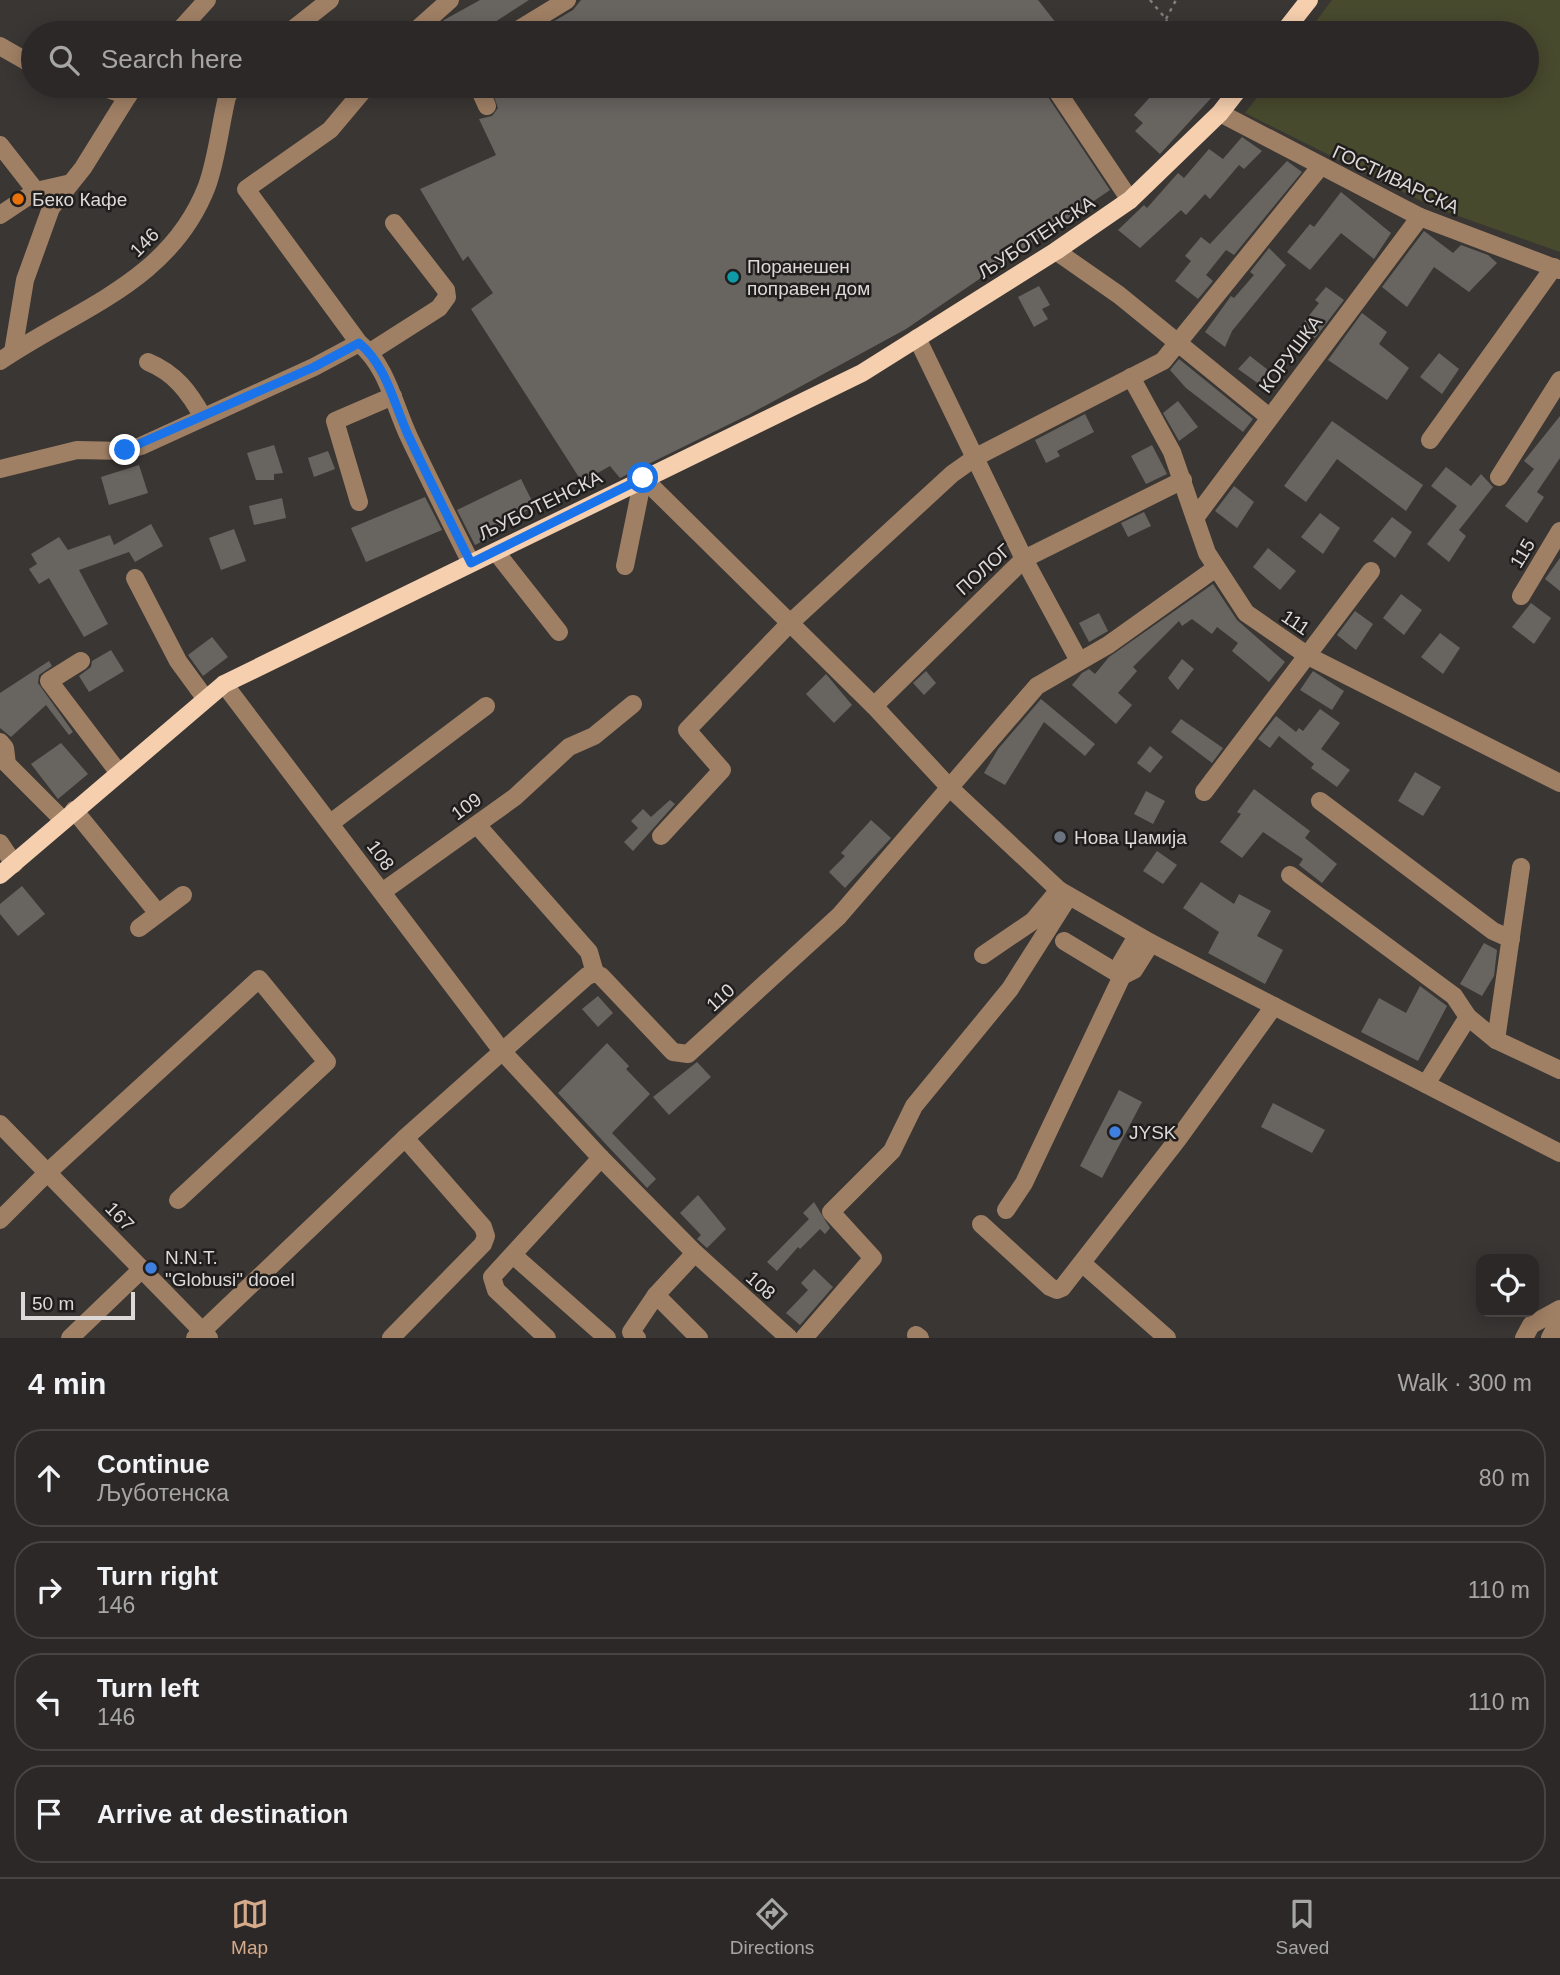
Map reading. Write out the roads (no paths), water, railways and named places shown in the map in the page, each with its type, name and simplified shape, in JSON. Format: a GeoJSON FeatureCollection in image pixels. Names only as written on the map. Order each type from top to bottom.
{"type":"FeatureCollection","features":[{"type":"Feature","properties":{"kind":"main road"},"geometry":{"type":"LineString","coordinates":[[1292,21],[1309,0]]}},
{"type":"Feature","properties":{"kind":"main road","name":"ЉУБОТЕНСКА"},"geometry":{"type":"LineString","coordinates":[[7,870],[224,684],[862,373],[1056,251],[1130,200],[1220,113],[1232,98]]}},
{"type":"Feature","properties":{"kind":"street"},"geometry":{"type":"LineString","coordinates":[[188,21],[207,0]]}},
{"type":"Feature","properties":{"kind":"street"},"geometry":{"type":"LineString","coordinates":[[303,21],[330,0]]}},
{"type":"Feature","properties":{"kind":"street"},"geometry":{"type":"LineString","coordinates":[[426,21],[450,0]]}},
{"type":"Feature","properties":{"kind":"street"},"geometry":{"type":"LineString","coordinates":[[533,21],[567,0]]}},
{"type":"Feature","properties":{"kind":"street"},"geometry":{"type":"LineString","coordinates":[[0,46],[21,58]]}},
{"type":"Feature","properties":{"kind":"street"},"geometry":{"type":"LineString","coordinates":[[7,356],[25,280],[51,208],[67,184],[83,168],[127,98]]}},
{"type":"Feature","properties":{"kind":"street","name":"146"},"geometry":{"type":"LineString","coordinates":[[7,356],[114,293],[166,254],[189,222],[207,184],[227,98]]}},
{"type":"Feature","properties":{"kind":"street"},"geometry":{"type":"LineString","coordinates":[[357,98],[330,130],[246,189],[364,348],[393,396],[416,452],[471,563]]}},
{"type":"Feature","properties":{"kind":"street"},"geometry":{"type":"LineString","coordinates":[[483,98],[487,106]]}},
{"type":"Feature","properties":{"kind":"street"},"geometry":{"type":"LineString","coordinates":[[1062,98],[1130,200]]}},
{"type":"Feature","properties":{"kind":"street","name":"ГОСТИВАРСКА"},"geometry":{"type":"LineString","coordinates":[[1220,113],[1420,217],[1557,269]]}},
{"type":"Feature","properties":{"kind":"street"},"geometry":{"type":"LineString","coordinates":[[0,145],[36,191]]}},
{"type":"Feature","properties":{"kind":"street"},"geometry":{"type":"LineString","coordinates":[[661,836],[722,770],[687,730],[790,623],[943,483],[976,457],[1163,361],[1320,167]]}},
{"type":"Feature","properties":{"kind":"street"},"geometry":{"type":"LineString","coordinates":[[0,215],[36,191],[67,184]]}},
{"type":"Feature","properties":{"kind":"street","name":"КОРУШКА"},"geometry":{"type":"LineString","coordinates":[[1195,518],[1420,217]]}},
{"type":"Feature","properties":{"kind":"street"},"geometry":{"type":"LineString","coordinates":[[0,470],[77,450],[125,450],[314,367],[364,348],[439,308],[447,298],[446,290],[394,223]]}},
{"type":"Feature","properties":{"kind":"street"},"geometry":{"type":"LineString","coordinates":[[1056,251],[1179,342],[1269,417]]}},
{"type":"Feature","properties":{"kind":"street"},"geometry":{"type":"LineString","coordinates":[[1430,440],[1557,269]]}},
{"type":"Feature","properties":{"kind":"street"},"geometry":{"type":"LineString","coordinates":[[917,338],[1024,559],[1078,659]]}},
{"type":"Feature","properties":{"kind":"street"},"geometry":{"type":"LineString","coordinates":[[148,362],[164,368],[179,381],[203,417]]}},
{"type":"Feature","properties":{"kind":"street","name":"111"},"geometry":{"type":"LineString","coordinates":[[1131,377],[1183,480],[1207,553],[1246,613],[1308,656],[1560,783]]}},
{"type":"Feature","properties":{"kind":"street"},"geometry":{"type":"LineString","coordinates":[[1499,477],[1560,380]]}},
{"type":"Feature","properties":{"kind":"street"},"geometry":{"type":"LineString","coordinates":[[359,502],[335,421],[393,396]]}},
{"type":"Feature","properties":{"kind":"street"},"geometry":{"type":"LineString","coordinates":[[625,566],[643,478]]}},
{"type":"Feature","properties":{"kind":"street"},"geometry":{"type":"LineString","coordinates":[[643,478],[874,706],[950,788],[1064,893],[1144,940],[1560,1153]]}},
{"type":"Feature","properties":{"kind":"street","name":"ПОЛОГ"},"geometry":{"type":"LineString","coordinates":[[874,706],[1024,559],[1183,480]]}},
{"type":"Feature","properties":{"kind":"street","name":"115"},"geometry":{"type":"LineString","coordinates":[[1521,596],[1560,531]]}},
{"type":"Feature","properties":{"kind":"street"},"geometry":{"type":"LineString","coordinates":[[496,552],[559,632]]}},
{"type":"Feature","properties":{"kind":"street"},"geometry":{"type":"LineString","coordinates":[[950,788],[1037,686],[1078,659],[1108,645],[1216,568]]}},
{"type":"Feature","properties":{"kind":"street"},"geometry":{"type":"LineString","coordinates":[[1204,792],[1371,571]]}},
{"type":"Feature","properties":{"kind":"street"},"geometry":{"type":"LineString","coordinates":[[135,578],[178,661],[205,698]]}},
{"type":"Feature","properties":{"kind":"street"},"geometry":{"type":"LineString","coordinates":[[81,661],[49,681],[119,773]]}},
{"type":"Feature","properties":{"kind":"street","name":"108"},"geometry":{"type":"LineString","coordinates":[[224,684],[502,1051],[601,1158],[695,1253],[789,1338]]}},
{"type":"Feature","properties":{"kind":"street","name":"109"},"geometry":{"type":"LineString","coordinates":[[382,892],[515,797],[569,747],[594,736],[633,704]]}},
{"type":"Feature","properties":{"kind":"street"},"geometry":{"type":"LineString","coordinates":[[331,822],[486,706]]}},
{"type":"Feature","properties":{"kind":"street"},"geometry":{"type":"LineString","coordinates":[[0,742],[5,748],[3,764],[69,815],[157,912]]}},
{"type":"Feature","properties":{"kind":"street","name":"110"},"geometry":{"type":"LineString","coordinates":[[594,973],[601,976],[673,1052],[688,1054],[839,916],[950,788]]}},
{"type":"Feature","properties":{"kind":"street"},"geometry":{"type":"LineString","coordinates":[[1320,800],[1493,931],[1511,939]]}},
{"type":"Feature","properties":{"kind":"street"},"geometry":{"type":"LineString","coordinates":[[202,1336],[405,1138],[587,976],[594,973],[589,952],[477,825]]}},
{"type":"Feature","properties":{"kind":"street"},"geometry":{"type":"LineString","coordinates":[[0,844],[7,870]]}},
{"type":"Feature","properties":{"kind":"street"},"geometry":{"type":"LineString","coordinates":[[1496,1040],[1521,867]]}},
{"type":"Feature","properties":{"kind":"street"},"geometry":{"type":"LineString","coordinates":[[1290,876],[1454,996],[1468,1017],[1496,1040],[1560,1070]]}},
{"type":"Feature","properties":{"kind":"street"},"geometry":{"type":"LineString","coordinates":[[983,955],[1064,893]]}},
{"type":"Feature","properties":{"kind":"street"},"geometry":{"type":"LineString","coordinates":[[804,1338],[873,1258],[831,1212],[892,1151],[914,1106],[1010,989],[1064,893]]}},
{"type":"Feature","properties":{"kind":"street"},"geometry":{"type":"LineString","coordinates":[[139,928],[183,895]]}},
{"type":"Feature","properties":{"kind":"street"},"geometry":{"type":"LineString","coordinates":[[1006,1210],[1024,1183],[1122,976],[1134,970],[1144,940]]}},
{"type":"Feature","properties":{"kind":"street"},"geometry":{"type":"LineString","coordinates":[[1064,941],[1122,976]]}},
{"type":"Feature","properties":{"kind":"street"},"geometry":{"type":"LineString","coordinates":[[0,1220],[47,1172],[259,979],[327,1062],[178,1200]]}},
{"type":"Feature","properties":{"kind":"street"},"geometry":{"type":"LineString","coordinates":[[981,1224],[1057,1290],[1083,1264],[1275,1006]]}},
{"type":"Feature","properties":{"kind":"street"},"geometry":{"type":"LineString","coordinates":[[1426,1084],[1468,1017]]}},
{"type":"Feature","properties":{"kind":"street","name":"167"},"geometry":{"type":"LineString","coordinates":[[0,1124],[142,1269],[202,1336]]}},
{"type":"Feature","properties":{"kind":"street"},"geometry":{"type":"LineString","coordinates":[[391,1338],[483,1244],[486,1236],[483,1227],[405,1138]]}},
{"type":"Feature","properties":{"kind":"street"},"geometry":{"type":"LineString","coordinates":[[547,1338],[496,1290],[492,1277],[601,1158]]}},
{"type":"Feature","properties":{"kind":"street"},"geometry":{"type":"LineString","coordinates":[[630,1336],[656,1295],[695,1253]]}},
{"type":"Feature","properties":{"kind":"street"},"geometry":{"type":"LineString","coordinates":[[513,1255],[607,1338]]}},
{"type":"Feature","properties":{"kind":"street"},"geometry":{"type":"LineString","coordinates":[[1083,1264],[1167,1338]]}},
{"type":"Feature","properties":{"kind":"street"},"geometry":{"type":"LineString","coordinates":[[70,1338],[142,1269]]}},
{"type":"Feature","properties":{"kind":"street"},"geometry":{"type":"LineString","coordinates":[[656,1295],[699,1338]]}},
{"type":"Feature","properties":{"kind":"street"},"geometry":{"type":"LineString","coordinates":[[1524,1338],[1531,1325],[1560,1309]]}},
{"type":"Feature","properties":{"kind":"street"},"geometry":{"type":"LineString","coordinates":[[1550,1338],[1560,1319]]}},
{"type":"Feature","properties":{"kind":"place","name":"Беко Кафе"},"geometry":{"type":"Point","coordinates":[18,199]}},
{"type":"Feature","properties":{"kind":"place","name":"Поранешен поправен дом"},"geometry":{"type":"Point","coordinates":[733,277]}},
{"type":"Feature","properties":{"kind":"place","name":"Нова Џамија"},"geometry":{"type":"Point","coordinates":[1060,837]}},
{"type":"Feature","properties":{"kind":"place","name":"JYSK"},"geometry":{"type":"Point","coordinates":[1115,1132]}},
{"type":"Feature","properties":{"kind":"place","name":"N.N.T. \"Globusi\" dooel"},"geometry":{"type":"Point","coordinates":[151,1268]}}]}
